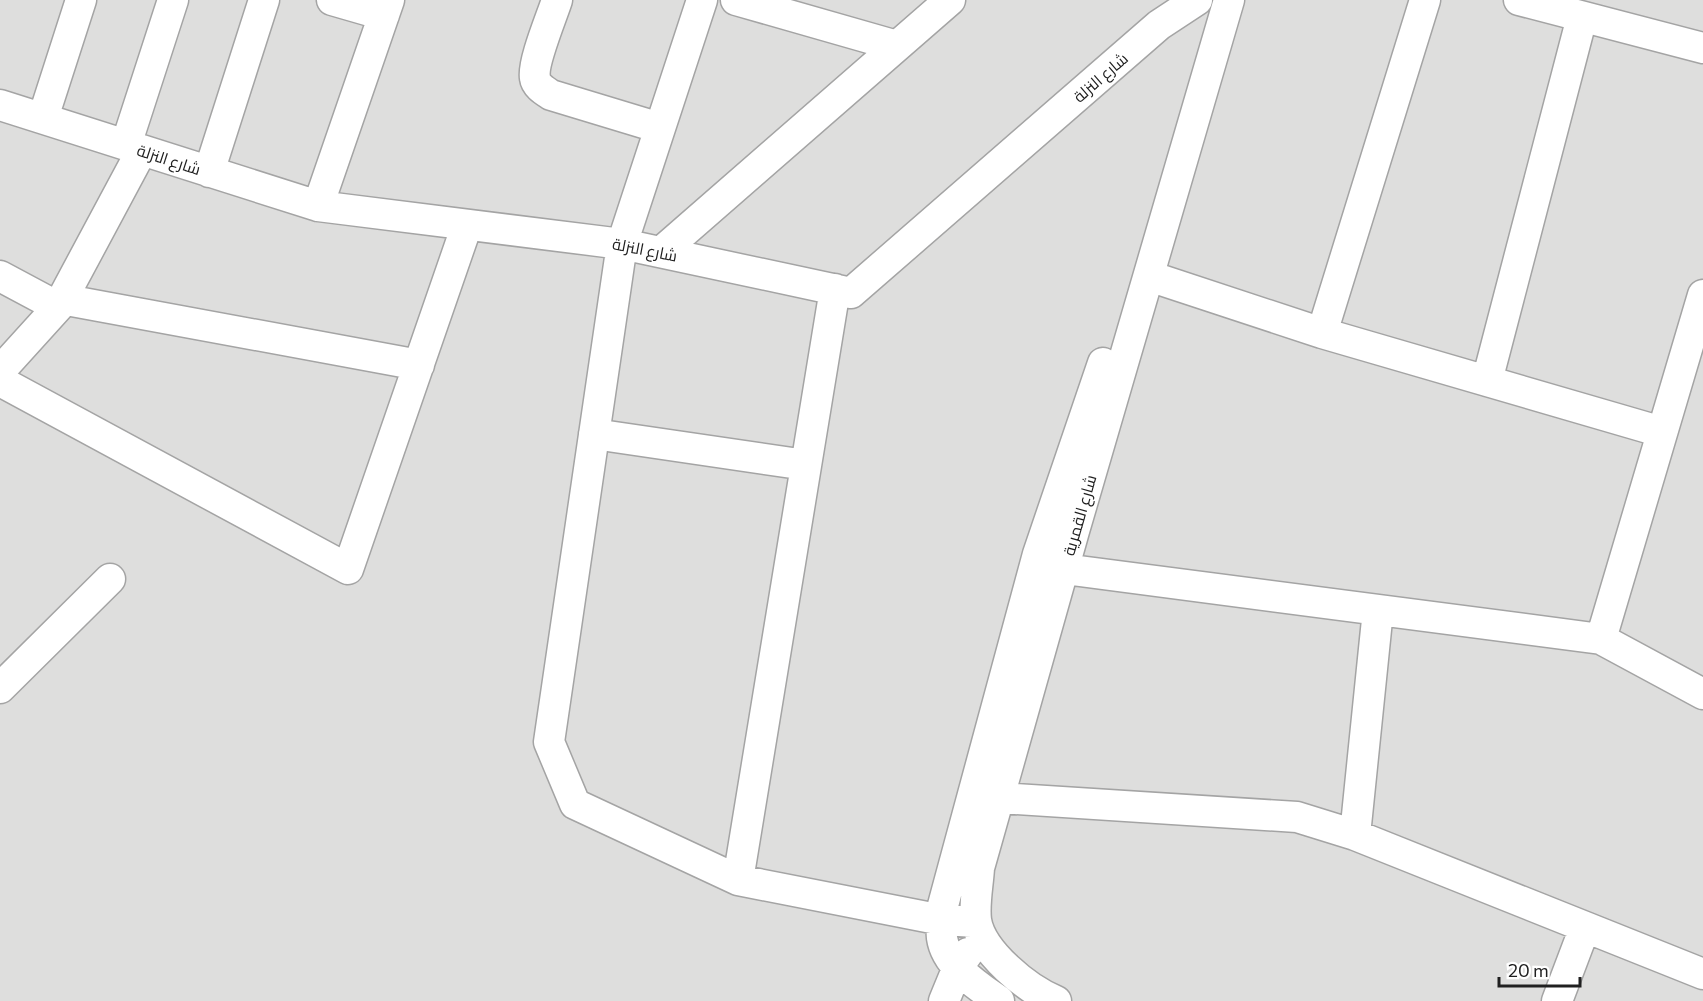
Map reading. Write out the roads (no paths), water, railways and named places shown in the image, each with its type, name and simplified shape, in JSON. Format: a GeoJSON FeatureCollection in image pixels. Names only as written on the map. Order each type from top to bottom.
{"type":"FeatureCollection","features":[{"type":"Feature","properties":{"kind":"street"},"geometry":{"type":"LineString","coordinates":[[43,118],[81,0]]}},
{"type":"Feature","properties":{"kind":"street"},"geometry":{"type":"LineString","coordinates":[[0,371],[59,303],[134,147],[173,0]]}},
{"type":"Feature","properties":{"kind":"street"},"geometry":{"type":"LineString","coordinates":[[209,172],[264,0]]}},
{"type":"Feature","properties":{"kind":"street"},"geometry":{"type":"LineString","coordinates":[[318,206],[386,8],[332,0]]}},
{"type":"Feature","properties":{"kind":"street"},"geometry":{"type":"LineString","coordinates":[[558,0],[536,64],[535,78],[539,86],[550,95],[660,128]]}},
{"type":"Feature","properties":{"kind":"street"},"geometry":{"type":"LineString","coordinates":[[702,0],[622,244],[549,742],[575,804],[738,880],[979,928],[994,953],[1015,976],[1042,995],[1056,1001]]}},
{"type":"Feature","properties":{"kind":"street"},"geometry":{"type":"LineString","coordinates":[[736,0],[897,46]]}},
{"type":"Feature","properties":{"kind":"street"},"geometry":{"type":"LineString","coordinates":[[661,252],[950,0]]}},
{"type":"Feature","properties":{"kind":"street","name":"شارع النزلة"},"geometry":{"type":"LineString","coordinates":[[0,105],[318,206],[622,244],[851,293],[1159,25],[1197,0]]}},
{"type":"Feature","properties":{"kind":"street"},"geometry":{"type":"LineString","coordinates":[[999,1001],[973,982],[950,957],[942,939],[945,899],[1038,554],[1134,270],[1209,0]]}},
{"type":"Feature","properties":{"kind":"street","name":"شارع القمرية"},"geometry":{"type":"LineString","coordinates":[[979,928],[975,910],[979,868],[1229,0]]}},
{"type":"Feature","properties":{"kind":"street"},"geometry":{"type":"LineString","coordinates":[[1322,333],[1425,0]]}},
{"type":"Feature","properties":{"kind":"street"},"geometry":{"type":"LineString","coordinates":[[1519,0],[1703,48]]}},
{"type":"Feature","properties":{"kind":"street"},"geometry":{"type":"LineString","coordinates":[[1487,381],[1582,17]]}},
{"type":"Feature","properties":{"kind":"street"},"geometry":{"type":"LineString","coordinates":[[0,381],[348,569],[467,225]]}},
{"type":"Feature","properties":{"kind":"street"},"geometry":{"type":"LineString","coordinates":[[0,276],[59,303],[419,365]]}},
{"type":"Feature","properties":{"kind":"street"},"geometry":{"type":"LineString","coordinates":[[1149,276],[1322,333],[1662,432]]}},
{"type":"Feature","properties":{"kind":"street"},"geometry":{"type":"LineString","coordinates":[[738,880],[835,289]]}},
{"type":"Feature","properties":{"kind":"street"},"geometry":{"type":"LineString","coordinates":[[1601,639],[1662,432],[1695,352],[1703,295]]}},
{"type":"Feature","properties":{"kind":"street"},"geometry":{"type":"LineString","coordinates":[[594,434],[806,465]]}},
{"type":"Feature","properties":{"kind":"street"},"geometry":{"type":"LineString","coordinates":[[1064,569],[1601,639],[1703,694]]}},
{"type":"Feature","properties":{"kind":"street"},"geometry":{"type":"LineString","coordinates":[[0,688],[110,579]]}},
{"type":"Feature","properties":{"kind":"street"},"geometry":{"type":"LineString","coordinates":[[1355,835],[1378,610]]}},
{"type":"Feature","properties":{"kind":"street"},"geometry":{"type":"LineString","coordinates":[[999,798],[1297,816],[1355,835],[1703,974]]}},
{"type":"Feature","properties":{"kind":"street"},"geometry":{"type":"LineString","coordinates":[[1557,1001],[1585,927]]}},
{"type":"Feature","properties":{"kind":"street"},"geometry":{"type":"LineString","coordinates":[[944,1001],[958,967],[979,928]]}}]}
